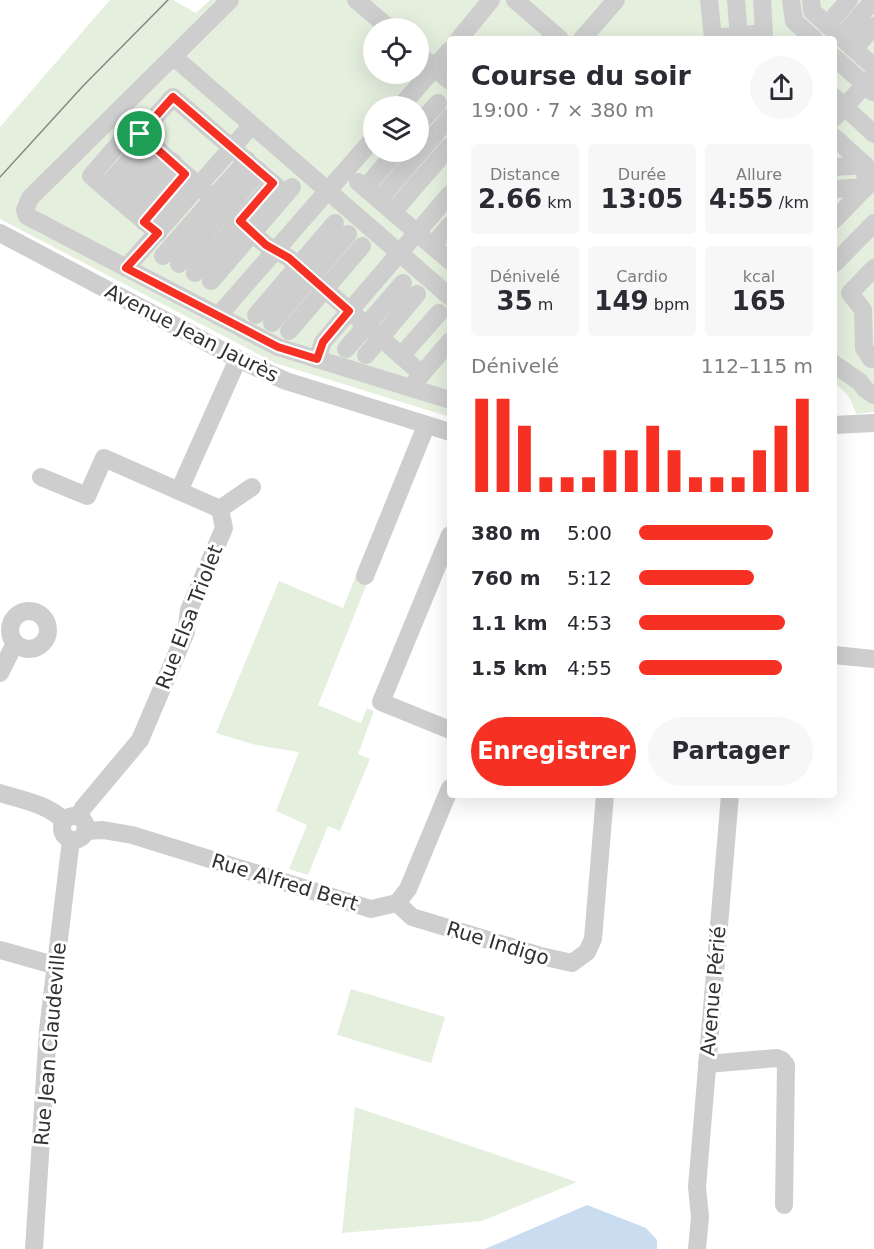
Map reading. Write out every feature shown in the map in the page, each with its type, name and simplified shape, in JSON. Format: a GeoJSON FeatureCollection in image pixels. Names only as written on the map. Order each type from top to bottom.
{"type":"FeatureCollection","features":[{"type":"Feature","properties":{"kind":"street"},"geometry":{"type":"LineString","coordinates":[[231,0],[30,198],[26,210],[27,216],[278,347],[447,399]]}},
{"type":"Feature","properties":{"kind":"street"},"geometry":{"type":"LineString","coordinates":[[356,0],[377,18]]}},
{"type":"Feature","properties":{"kind":"street"},"geometry":{"type":"LineString","coordinates":[[461,36],[491,0]]}},
{"type":"Feature","properties":{"kind":"street"},"geometry":{"type":"LineString","coordinates":[[515,0],[557,36]]}},
{"type":"Feature","properties":{"kind":"street"},"geometry":{"type":"LineString","coordinates":[[585,36],[616,0]]}},
{"type":"Feature","properties":{"kind":"street"},"geometry":{"type":"LineString","coordinates":[[709,0],[712,36]]}},
{"type":"Feature","properties":{"kind":"street"},"geometry":{"type":"LineString","coordinates":[[736,0],[739,36]]}},
{"type":"Feature","properties":{"kind":"street"},"geometry":{"type":"LineString","coordinates":[[762,0],[768,36]]}},
{"type":"Feature","properties":{"kind":"street"},"geometry":{"type":"LineString","coordinates":[[792,0],[794,21],[811,36]]}},
{"type":"Feature","properties":{"kind":"street"},"geometry":{"type":"LineString","coordinates":[[849,0],[850,46],[838,108],[874,134]]}},
{"type":"Feature","properties":{"kind":"street"},"geometry":{"type":"LineString","coordinates":[[850,46],[874,0]]}},
{"type":"Feature","properties":{"kind":"street"},"geometry":{"type":"LineString","coordinates":[[837,55],[874,26]]}},
{"type":"Feature","properties":{"kind":"street"},"geometry":{"type":"LineString","coordinates":[[410,96],[447,54]]}},
{"type":"Feature","properties":{"kind":"street"},"geometry":{"type":"LineString","coordinates":[[174,57],[447,294]]}},
{"type":"Feature","properties":{"kind":"street"},"geometry":{"type":"LineString","coordinates":[[429,63],[447,78]]}},
{"type":"Feature","properties":{"kind":"street"},"geometry":{"type":"LineString","coordinates":[[126,268],[131,210],[156,148],[173,97],[271,179]]}},
{"type":"Feature","properties":{"kind":"street"},"geometry":{"type":"LineString","coordinates":[[429,118],[443,108]]}},
{"type":"Feature","properties":{"kind":"street"},"geometry":{"type":"LineString","coordinates":[[429,129],[443,108]]}},
{"type":"Feature","properties":{"kind":"street"},"geometry":{"type":"LineString","coordinates":[[116,113],[233,215],[349,311],[380,346],[422,374]]}},
{"type":"Feature","properties":{"kind":"street"},"geometry":{"type":"LineString","coordinates":[[131,210],[200,186],[252,125]]}},
{"type":"Feature","properties":{"kind":"street"},"geometry":{"type":"LineString","coordinates":[[837,141],[865,165],[866,187],[837,217]]}},
{"type":"Feature","properties":{"kind":"street"},"geometry":{"type":"LineString","coordinates":[[131,210],[91,176],[156,148]]}},
{"type":"Feature","properties":{"kind":"street"},"geometry":{"type":"LineString","coordinates":[[131,210],[156,148]]}},
{"type":"Feature","properties":{"kind":"street"},"geometry":{"type":"LineString","coordinates":[[218,316],[363,151]]}},
{"type":"Feature","properties":{"kind":"street"},"geometry":{"type":"LineString","coordinates":[[398,216],[442,175],[447,157]]}},
{"type":"Feature","properties":{"kind":"street"},"geometry":{"type":"LineString","coordinates":[[386,162],[362,185],[416,232],[443,251],[447,236]]}},
{"type":"Feature","properties":{"kind":"street"},"geometry":{"type":"LineString","coordinates":[[379,200],[406,162]]}},
{"type":"Feature","properties":{"kind":"street"},"geometry":{"type":"LineString","coordinates":[[423,162],[442,175]]}},
{"type":"Feature","properties":{"kind":"street"},"geometry":{"type":"LineString","coordinates":[[837,167],[865,165]]}},
{"type":"Feature","properties":{"kind":"street"},"geometry":{"type":"LineString","coordinates":[[271,179],[233,215],[187,268],[233,215],[271,179]]}},
{"type":"Feature","properties":{"kind":"street"},"geometry":{"type":"LineString","coordinates":[[837,189],[866,187]]}},
{"type":"Feature","properties":{"kind":"street"},"geometry":{"type":"LineString","coordinates":[[317,359],[323,342],[447,197]]}},
{"type":"Feature","properties":{"kind":"street"},"geometry":{"type":"LineString","coordinates":[[837,261],[874,223]]}},
{"type":"Feature","properties":{"kind":"street","name":"Avenue Jean Jaurès"},"geometry":{"type":"LineString","coordinates":[[0,234],[238,359],[286,381],[447,431]]}},
{"type":"Feature","properties":{"kind":"street"},"geometry":{"type":"LineString","coordinates":[[264,319],[316,282],[354,239],[316,282],[295,333]]}},
{"type":"Feature","properties":{"kind":"street"},"geometry":{"type":"LineString","coordinates":[[872,275],[850,293],[863,310],[864,348],[873,361],[872,394]]}},
{"type":"Feature","properties":{"kind":"street"},"geometry":{"type":"LineString","coordinates":[[346,349],[380,346],[421,298],[380,346]]}},
{"type":"Feature","properties":{"kind":"street"},"geometry":{"type":"LineString","coordinates":[[410,388],[447,345]]}},
{"type":"Feature","properties":{"kind":"street"},"geometry":{"type":"LineString","coordinates":[[179,491],[238,359]]}},
{"type":"Feature","properties":{"kind":"street"},"geometry":{"type":"LineString","coordinates":[[837,366],[860,382],[872,394]]}},
{"type":"Feature","properties":{"kind":"street"},"geometry":{"type":"LineString","coordinates":[[837,425],[874,423]]}},
{"type":"Feature","properties":{"kind":"street"},"geometry":{"type":"LineString","coordinates":[[365,576],[426,426]]}},
{"type":"Feature","properties":{"kind":"street"},"geometry":{"type":"LineString","coordinates":[[41,477],[87,496],[104,458],[220,509],[252,487]]}},
{"type":"Feature","properties":{"kind":"street","name":"Rue Elsa Triolet"},"geometry":{"type":"LineString","coordinates":[[75,827],[83,808],[140,740],[186,632],[189,610],[224,528],[220,509]]}},
{"type":"Feature","properties":{"kind":"street"},"geometry":{"type":"LineString","coordinates":[[447,542],[381,702],[447,729]]}},
{"type":"Feature","properties":{"kind":"street"},"geometry":{"type":"LineString","coordinates":[[0,673],[15,643]]}},
{"type":"Feature","properties":{"kind":"street"},"geometry":{"type":"LineString","coordinates":[[837,655],[874,659]]}},
{"type":"Feature","properties":{"kind":"street"},"geometry":{"type":"LineString","coordinates":[[0,793],[44,807],[57,813],[75,827]]}},
{"type":"Feature","properties":{"kind":"street"},"geometry":{"type":"LineString","coordinates":[[397,903],[408,889],[447,796]]}},
{"type":"Feature","properties":{"kind":"street","name":"Rue Indigo"},"geometry":{"type":"LineString","coordinates":[[397,903],[412,917],[550,959],[572,963],[587,952],[593,939],[605,798]]}},
{"type":"Feature","properties":{"kind":"street","name":"Avenue Périé"},"geometry":{"type":"LineString","coordinates":[[697,1249],[700,1217],[697,1187],[730,798]]}},
{"type":"Feature","properties":{"kind":"street","name":"Rue Alfred Bert"},"geometry":{"type":"LineString","coordinates":[[75,827],[132,836],[371,909],[397,903]]}},
{"type":"Feature","properties":{"kind":"street","name":"Rue Jean Claudeville"},"geometry":{"type":"LineString","coordinates":[[34,1249],[48,1030],[75,827]]}},
{"type":"Feature","properties":{"kind":"street"},"geometry":{"type":"LineString","coordinates":[[0,950],[57,966]]}},
{"type":"Feature","properties":{"kind":"street"},"geometry":{"type":"LineString","coordinates":[[707,1064],[777,1058],[782,1059],[786,1065],[784,1205]]}},
{"type":"Feature","properties":{"kind":"street","name":"Avenue Périé"},"geometry":{"type":"LineString","coordinates":[[685,1249],[691,1204],[697,1187]]}},
{"type":"Feature","properties":{"kind":"green space"},"geometry":{"type":"Polygon","coordinates":[[[110,0],[173,0],[196,13],[210,0],[874,0],[874,412],[856,414],[848,396],[837,386],[837,36],[447,36],[447,416],[275,363],[0,219],[0,127],[110,0]]]}},
{"type":"Feature","properties":{"kind":"green space"},"geometry":{"type":"Polygon","coordinates":[[[414,432],[426,437],[318,705],[361,723],[367,708],[374,711],[358,754],[370,759],[340,831],[328,826],[308,875],[289,869],[307,825],[276,811],[299,752],[256,745],[216,733],[279,581],[343,608],[414,432]]]}},
{"type":"Feature","properties":{"kind":"green space"},"geometry":{"type":"Polygon","coordinates":[[[351,989],[445,1017],[431,1063],[337,1035],[351,989]]]}},
{"type":"Feature","properties":{"kind":"green space"},"geometry":{"type":"Polygon","coordinates":[[[355,1107],[577,1182],[482,1221],[342,1233],[355,1107]]]}},
{"type":"Feature","properties":{"kind":"water"},"geometry":{"type":"Polygon","coordinates":[[[587,1205],[646,1228],[657,1240],[657,1249],[485,1249],[587,1205]]]}},
{"type":"Feature","properties":{"kind":"tram line"},"geometry":{"type":"LineString","coordinates":[[0,177],[83,86],[168,0]]}},
{"type":"Feature","properties":{"kind":"route"},"geometry":{"type":"LineString","coordinates":[[173,97],[273,183],[240,221],[266,245],[289,258],[349,311],[323,342],[317,359],[278,347],[126,268],[158,233],[144,222],[185,174],[140,134],[173,97]]}}]}
